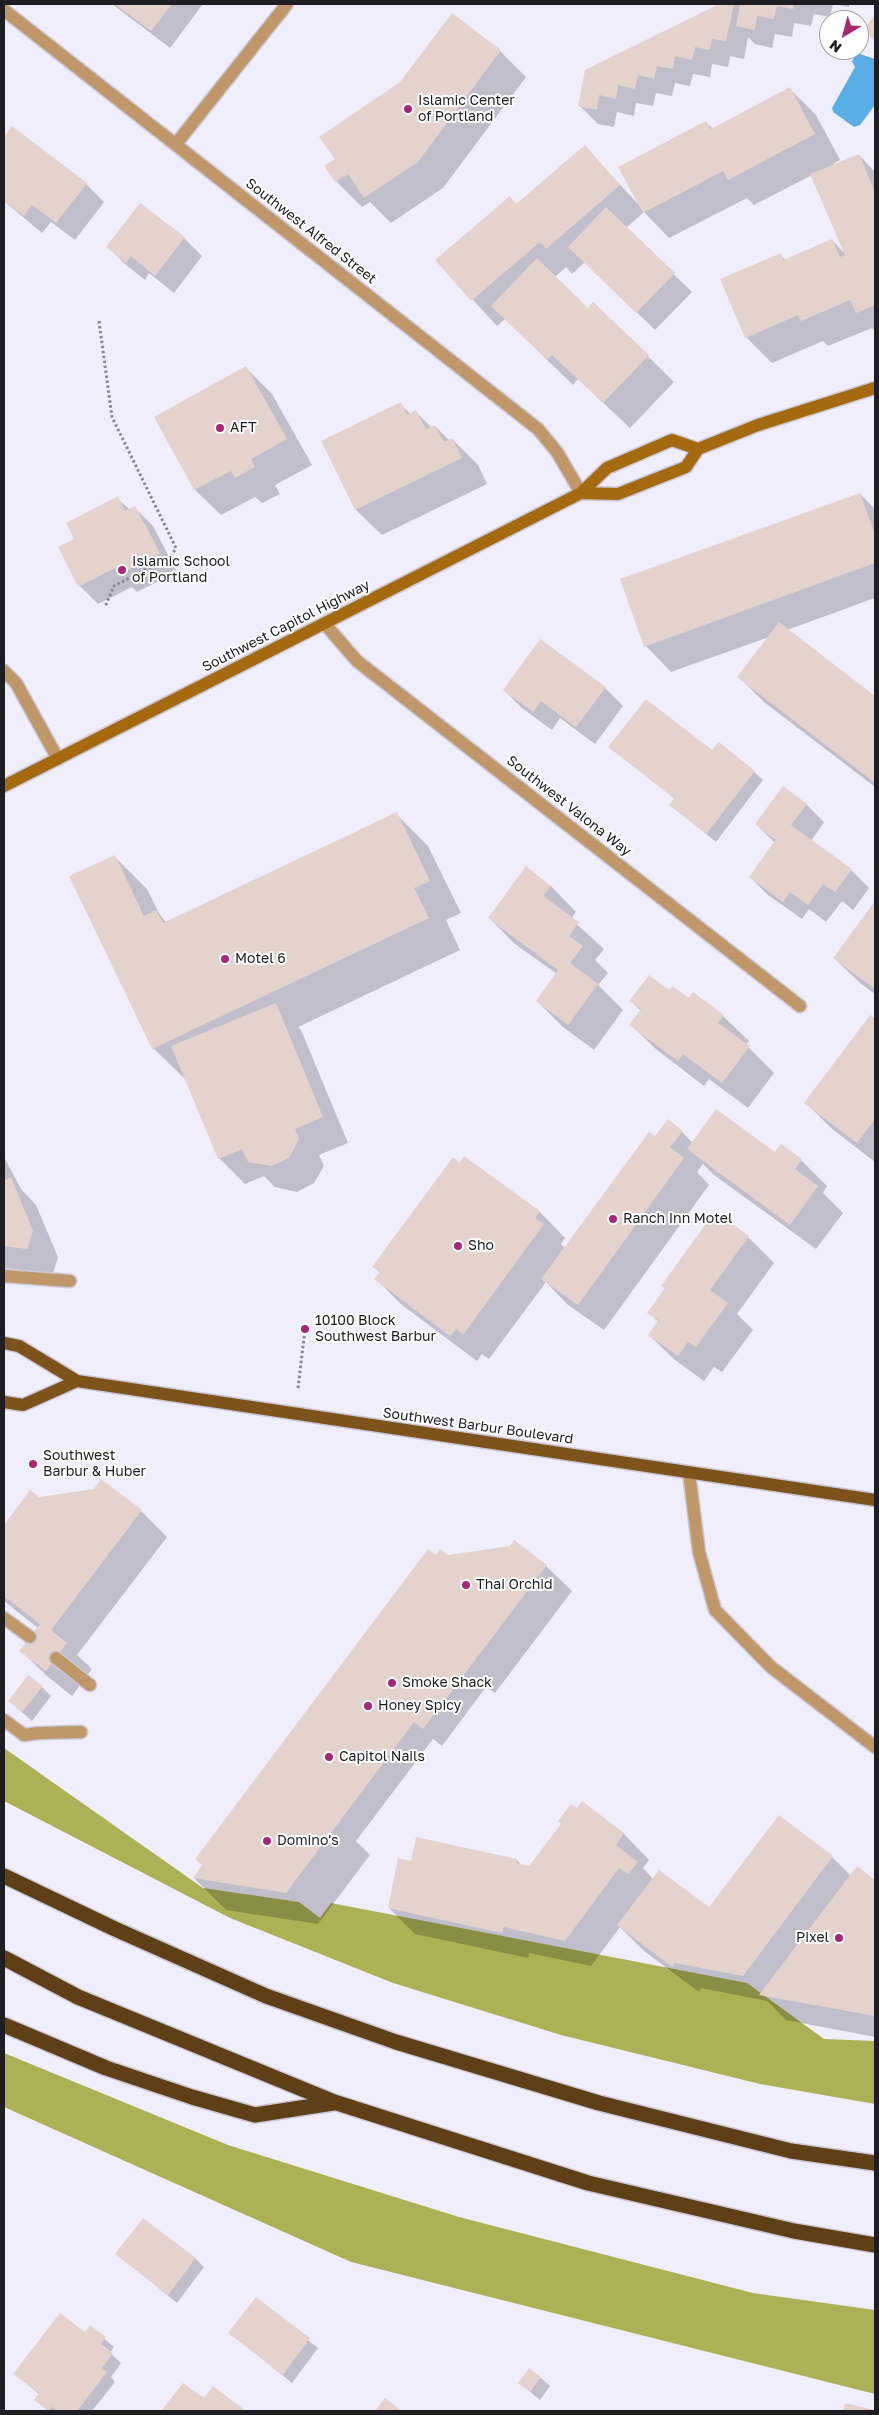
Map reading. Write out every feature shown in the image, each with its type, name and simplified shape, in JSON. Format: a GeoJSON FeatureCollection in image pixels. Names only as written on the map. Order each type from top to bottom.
{"type":"FeatureCollection","features":[{"type":"Feature","properties":{"kind":"highway"},"geometry":{"type":"LineString","coordinates":[[4,1876],[115,1929],[266,1996],[396,2042],[618,2108],[790,2151],[875,2163]]}},
{"type":"Feature","properties":{"kind":"highway"},"geometry":{"type":"LineString","coordinates":[[4,1958],[78,1997],[334,2102],[588,2183],[794,2230],[875,2245]]}},
{"type":"Feature","properties":{"kind":"highway"},"geometry":{"type":"LineString","coordinates":[[4,2025],[106,2068],[192,2097],[255,2115],[334,2102]]}},
{"type":"Feature","properties":{"kind":"main road"},"geometry":{"type":"LineString","coordinates":[[698,449],[758,425],[875,388]]}},
{"type":"Feature","properties":{"kind":"main road","name":"Southwest Capitol Highway"},"geometry":{"type":"LineString","coordinates":[[4,786],[581,494],[607,468],[672,440],[698,449],[686,468],[618,494],[581,494]]}},
{"type":"Feature","properties":{"kind":"main road","name":"Southwest Barbur Boulevard"},"geometry":{"type":"LineString","coordinates":[[4,1343],[19,1346],[76,1381],[875,1500]]}},
{"type":"Feature","properties":{"kind":"main road"},"geometry":{"type":"LineString","coordinates":[[4,1402],[23,1405],[76,1381]]}},
{"type":"Feature","properties":{"kind":"street"},"geometry":{"type":"LineString","coordinates":[[176,144],[287,4]]}},
{"type":"Feature","properties":{"kind":"street","name":"Southwest Alfred Street"},"geometry":{"type":"LineString","coordinates":[[4,10],[538,429],[557,452],[581,494]]}},
{"type":"Feature","properties":{"kind":"street","name":"Southwest Valona Way"},"geometry":{"type":"LineString","coordinates":[[325,624],[357,661],[800,1006]]}},
{"type":"Feature","properties":{"kind":"street"},"geometry":{"type":"LineString","coordinates":[[4,671],[16,683],[58,758]]}},
{"type":"Feature","properties":{"kind":"street"},"geometry":{"type":"LineString","coordinates":[[4,1276],[70,1281]]}},
{"type":"Feature","properties":{"kind":"street"},"geometry":{"type":"LineString","coordinates":[[690,1473],[699,1552],[715,1610],[771,1667],[875,1747]]}},
{"type":"Feature","properties":{"kind":"street"},"geometry":{"type":"LineString","coordinates":[[4,1618],[30,1637]]}},
{"type":"Feature","properties":{"kind":"street"},"geometry":{"type":"LineString","coordinates":[[56,1658],[90,1685]]}},
{"type":"Feature","properties":{"kind":"street"},"geometry":{"type":"LineString","coordinates":[[4,1720],[24,1735],[82,1732]]}},
{"type":"Feature","properties":{"kind":"path"},"geometry":{"type":"LineString","coordinates":[[99,321],[112,417],[176,548],[171,556],[114,586],[105,607]]}},
{"type":"Feature","properties":{"kind":"path"},"geometry":{"type":"LineString","coordinates":[[295,1414],[305,1329]]}},
{"type":"Feature","properties":{"kind":"green space"},"geometry":{"type":"Polygon","coordinates":[[[4,1748],[203,1888],[299,1902],[320,1918],[331,1903],[747,1983],[824,2039],[875,2041],[875,2104],[760,2084],[561,2035],[393,1983],[230,1918],[4,1801],[4,1748]]]}},
{"type":"Feature","properties":{"kind":"green space"},"geometry":{"type":"Polygon","coordinates":[[[4,2053],[228,2145],[459,2217],[753,2293],[875,2310],[875,2394],[351,2262],[4,2107],[4,2053]]]}},
{"type":"Feature","properties":{"kind":"water"},"geometry":{"type":"Polygon","coordinates":[[[869,57],[875,59],[875,105],[860,125],[854,127],[833,112],[832,108],[855,67],[852,61],[869,60],[869,57]]]}},
{"type":"Feature","properties":{"kind":"building"},"geometry":{"type":"Polygon","coordinates":[[[115,4],[172,4],[151,31],[115,4]]]}},
{"type":"Feature","properties":{"kind":"building"},"geometry":{"type":"Polygon","coordinates":[[[719,4],[734,4],[726,41],[712,39],[710,50],[695,47],[692,60],[675,56],[673,69],[657,66],[654,79],[638,75],[635,89],[618,85],[616,99],[599,95],[597,110],[578,106],[585,70],[719,4]]]}},
{"type":"Feature","properties":{"kind":"building"},"geometry":{"type":"Polygon","coordinates":[[[740,4],[794,4],[793,9],[777,6],[774,19],[757,16],[755,30],[736,26],[740,4]]]}},
{"type":"Feature","properties":{"kind":"building","name":"Islamic Center of Portland"},"geometry":{"type":"Polygon","coordinates":[[[452,13],[501,50],[418,162],[364,198],[348,174],[335,182],[324,166],[335,159],[319,137],[400,82],[452,13]]]}},
{"type":"Feature","properties":{"kind":"building"},"geometry":{"type":"Polygon","coordinates":[[[875,15],[875,41],[869,36],[869,22],[875,15]]]}},
{"type":"Feature","properties":{"kind":"building"},"geometry":{"type":"Polygon","coordinates":[[[790,87],[815,134],[728,180],[723,171],[643,213],[618,167],[706,121],[711,129],[790,87]]]}},
{"type":"Feature","properties":{"kind":"building"},"geometry":{"type":"Polygon","coordinates":[[[12,126],[87,183],[56,223],[32,205],[24,216],[4,201],[4,137],[12,126]]]}},
{"type":"Feature","properties":{"kind":"building"},"geometry":{"type":"Polygon","coordinates":[[[585,145],[620,185],[546,249],[540,242],[471,301],[435,260],[510,196],[516,204],[585,145]]]}},
{"type":"Feature","properties":{"kind":"building"},"geometry":{"type":"Polygon","coordinates":[[[859,154],[875,192],[875,305],[856,313],[850,300],[801,321],[798,315],[745,338],[720,279],[781,253],[783,260],[832,239],[840,257],[845,255],[810,174],[859,154]]]}},
{"type":"Feature","properties":{"kind":"building"},"geometry":{"type":"Polygon","coordinates":[[[140,203],[185,237],[155,276],[131,256],[126,263],[106,247],[140,203]]]}},
{"type":"Feature","properties":{"kind":"building"},"geometry":{"type":"Polygon","coordinates":[[[606,207],[675,273],[636,313],[568,247],[606,207]]]}},
{"type":"Feature","properties":{"kind":"building"},"geometry":{"type":"Polygon","coordinates":[[[537,258],[588,308],[593,302],[649,355],[603,403],[552,355],[547,360],[491,306],[537,258]]]}},
{"type":"Feature","properties":{"kind":"building","name":"AFT"},"geometry":{"type":"Polygon","coordinates":[[[246,366],[287,439],[251,459],[255,467],[235,478],[231,471],[194,490],[154,417],[246,366]]]}},
{"type":"Feature","properties":{"kind":"building"},"geometry":{"type":"Polygon","coordinates":[[[401,402],[407,415],[416,410],[426,429],[435,425],[444,442],[452,438],[462,458],[355,510],[321,441],[401,402]]]}},
{"type":"Feature","properties":{"kind":"building"},"geometry":{"type":"Polygon","coordinates":[[[860,493],[875,534],[875,563],[644,647],[620,579],[860,493]]]}},
{"type":"Feature","properties":{"kind":"building"},"geometry":{"type":"Polygon","coordinates":[[[118,496],[125,511],[135,506],[160,553],[118,575],[115,568],[78,587],[58,547],[74,539],[66,523],[118,496]]]}},
{"type":"Feature","properties":{"kind":"building"},"geometry":{"type":"Polygon","coordinates":[[[779,622],[875,696],[874,782],[737,677],[779,622]]]}},
{"type":"Feature","properties":{"kind":"building"},"geometry":{"type":"Polygon","coordinates":[[[540,639],[606,687],[576,727],[541,701],[533,712],[503,690],[540,639]]]}},
{"type":"Feature","properties":{"kind":"building"},"geometry":{"type":"Polygon","coordinates":[[[646,699],[712,750],[719,742],[755,771],[706,834],[669,805],[674,798],[608,747],[646,699]]]}},
{"type":"Feature","properties":{"kind":"building"},"geometry":{"type":"Polygon","coordinates":[[[783,786],[807,804],[791,825],[852,869],[835,892],[823,884],[808,905],[790,892],[783,902],[749,877],[775,840],[755,824],[783,786]]]}},
{"type":"Feature","properties":{"kind":"building","name":"Motel 6"},"geometry":{"type":"Polygon","coordinates":[[[397,812],[430,881],[414,888],[429,918],[152,1049],[69,876],[115,855],[144,916],[156,910],[163,923],[397,812]]]}},
{"type":"Feature","properties":{"kind":"building"},"geometry":{"type":"Polygon","coordinates":[[[526,866],[551,886],[543,896],[579,922],[569,936],[583,946],[570,963],[598,984],[568,1025],[536,1001],[558,970],[488,918],[526,866]]]}},
{"type":"Feature","properties":{"kind":"building"},"geometry":{"type":"Polygon","coordinates":[[[875,901],[875,989],[833,958],[875,901]]]}},
{"type":"Feature","properties":{"kind":"building"},"geometry":{"type":"Polygon","coordinates":[[[649,975],[669,990],[672,986],[689,998],[693,992],[724,1015],[718,1023],[750,1046],[722,1083],[683,1054],[678,1061],[629,1025],[641,1009],[629,1001],[649,975]]]}},
{"type":"Feature","properties":{"kind":"building"},"geometry":{"type":"Polygon","coordinates":[[[276,1003],[323,1117],[295,1129],[299,1139],[289,1158],[271,1166],[248,1162],[242,1149],[218,1159],[171,1046],[276,1003]]]}},
{"type":"Feature","properties":{"kind":"building"},"geometry":{"type":"Polygon","coordinates":[[[870,1015],[875,1018],[875,1119],[857,1143],[804,1103],[870,1015]]]}},
{"type":"Feature","properties":{"kind":"building","name":"Ranch Inn Motel"},"geometry":{"type":"Polygon","coordinates":[[[716,1109],[775,1152],[781,1144],[802,1159],[795,1169],[818,1186],[790,1225],[687,1149],[716,1109]]]}},
{"type":"Feature","properties":{"kind":"building","name":"Ranch Inn Motel"},"geometry":{"type":"Polygon","coordinates":[[[668,1119],[683,1131],[670,1147],[684,1158],[578,1305],[541,1279],[649,1132],[655,1136],[668,1119]]]}},
{"type":"Feature","properties":{"kind":"building","name":"Sho"},"geometry":{"type":"Polygon","coordinates":[[[464,1156],[540,1211],[535,1218],[544,1224],[463,1335],[456,1329],[450,1336],[374,1279],[380,1272],[372,1267],[453,1157],[460,1163],[464,1156]]]}},
{"type":"Feature","properties":{"kind":"building"},"geometry":{"type":"Polygon","coordinates":[[[4,1177],[6,1180],[11,1177],[33,1231],[27,1249],[4,1246],[4,1177]]]}},
{"type":"Feature","properties":{"kind":"building","name":"Ranch Inn Motel"},"geometry":{"type":"Polygon","coordinates":[[[715,1211],[749,1236],[710,1290],[728,1303],[696,1347],[688,1342],[678,1356],[648,1335],[658,1320],[647,1313],[665,1289],[661,1286],[715,1211]]]}},
{"type":"Feature","properties":{"kind":"building"},"geometry":{"type":"Polygon","coordinates":[[[101,1479],[142,1510],[51,1630],[67,1643],[46,1671],[19,1651],[40,1624],[4,1596],[4,1525],[30,1490],[39,1497],[94,1489],[101,1479]]]}},
{"type":"Feature","properties":{"kind":"building"},"geometry":{"type":"Polygon","coordinates":[[[514,1540],[547,1565],[423,1729],[414,1722],[286,1893],[193,1878],[202,1865],[195,1859],[428,1549],[436,1555],[440,1549],[448,1555],[510,1546],[514,1540]]]}},
{"type":"Feature","properties":{"kind":"building"},"geometry":{"type":"Polygon","coordinates":[[[28,1675],[43,1686],[22,1712],[8,1701],[28,1675]]]}},
{"type":"Feature","properties":{"kind":"building"},"geometry":{"type":"Polygon","coordinates":[[[582,1801],[624,1833],[616,1845],[638,1862],[628,1874],[619,1868],[565,1941],[504,1927],[502,1933],[388,1908],[398,1858],[411,1861],[416,1837],[517,1859],[517,1863],[529,1866],[561,1824],[558,1821],[571,1804],[577,1808],[582,1801]]]}},
{"type":"Feature","properties":{"kind":"building"},"geometry":{"type":"Polygon","coordinates":[[[779,1815],[833,1856],[743,1976],[675,1963],[672,1967],[617,1925],[659,1870],[709,1907],[779,1815]]]}},
{"type":"Feature","properties":{"kind":"building","name":"Pixel"},"geometry":{"type":"Polygon","coordinates":[[[857,1866],[875,1880],[875,2016],[759,1995],[857,1866]]]}},
{"type":"Feature","properties":{"kind":"building"},"geometry":{"type":"Polygon","coordinates":[[[143,2218],[196,2258],[168,2295],[115,2254],[143,2218]]]}},
{"type":"Feature","properties":{"kind":"building"},"geometry":{"type":"Polygon","coordinates":[[[256,2297],[310,2338],[283,2375],[228,2333],[256,2297]]]}},
{"type":"Feature","properties":{"kind":"building"},"geometry":{"type":"Polygon","coordinates":[[[60,2313],[85,2332],[90,2325],[106,2337],[101,2344],[113,2353],[102,2368],[107,2372],[77,2411],[58,2411],[52,2407],[49,2411],[34,2400],[39,2393],[13,2374],[60,2313]]]}},
{"type":"Feature","properties":{"kind":"building"},"geometry":{"type":"Polygon","coordinates":[[[529,2368],[541,2377],[530,2392],[518,2383],[529,2368]]]}},
{"type":"Feature","properties":{"kind":"building"},"geometry":{"type":"Polygon","coordinates":[[[183,2383],[204,2398],[213,2386],[246,2411],[161,2411],[183,2383]]]}},
{"type":"Feature","properties":{"kind":"building"},"geometry":{"type":"Polygon","coordinates":[[[385,2398],[402,2411],[375,2411],[385,2398]]]}},
{"type":"Feature","properties":{"kind":"building"},"geometry":{"type":"Polygon","coordinates":[[[845,2403],[875,2410],[875,2411],[843,2411],[845,2403]]]}},
{"type":"Feature","properties":{"kind":"place","name":"Islamic Center of Portland"},"geometry":{"type":"Point","coordinates":[408,109]}},
{"type":"Feature","properties":{"kind":"place","name":"AFT"},"geometry":{"type":"Point","coordinates":[220,428]}},
{"type":"Feature","properties":{"kind":"place","name":"Islamic School of Portland"},"geometry":{"type":"Point","coordinates":[122,570]}},
{"type":"Feature","properties":{"kind":"place","name":"Motel 6"},"geometry":{"type":"Point","coordinates":[225,959]}},
{"type":"Feature","properties":{"kind":"place","name":"Ranch Inn Motel"},"geometry":{"type":"Point","coordinates":[613,1219]}},
{"type":"Feature","properties":{"kind":"place","name":"Sho"},"geometry":{"type":"Point","coordinates":[458,1246]}},
{"type":"Feature","properties":{"kind":"place","name":"10100 Block Southwest Barbur"},"geometry":{"type":"Point","coordinates":[305,1329]}},
{"type":"Feature","properties":{"kind":"place","name":"Southwest Barbur & Huber"},"geometry":{"type":"Point","coordinates":[33,1464]}},
{"type":"Feature","properties":{"kind":"place","name":"Thai Orchid"},"geometry":{"type":"Point","coordinates":[466,1585]}},
{"type":"Feature","properties":{"kind":"place","name":"Smoke Shack"},"geometry":{"type":"Point","coordinates":[392,1683]}},
{"type":"Feature","properties":{"kind":"place","name":"Honey Spicy"},"geometry":{"type":"Point","coordinates":[368,1706]}},
{"type":"Feature","properties":{"kind":"place","name":"Capitol Nails"},"geometry":{"type":"Point","coordinates":[329,1757]}},
{"type":"Feature","properties":{"kind":"place","name":"Domino's"},"geometry":{"type":"Point","coordinates":[267,1841]}},
{"type":"Feature","properties":{"kind":"place","name":"Pixel"},"geometry":{"type":"Point","coordinates":[839,1938]}}]}
